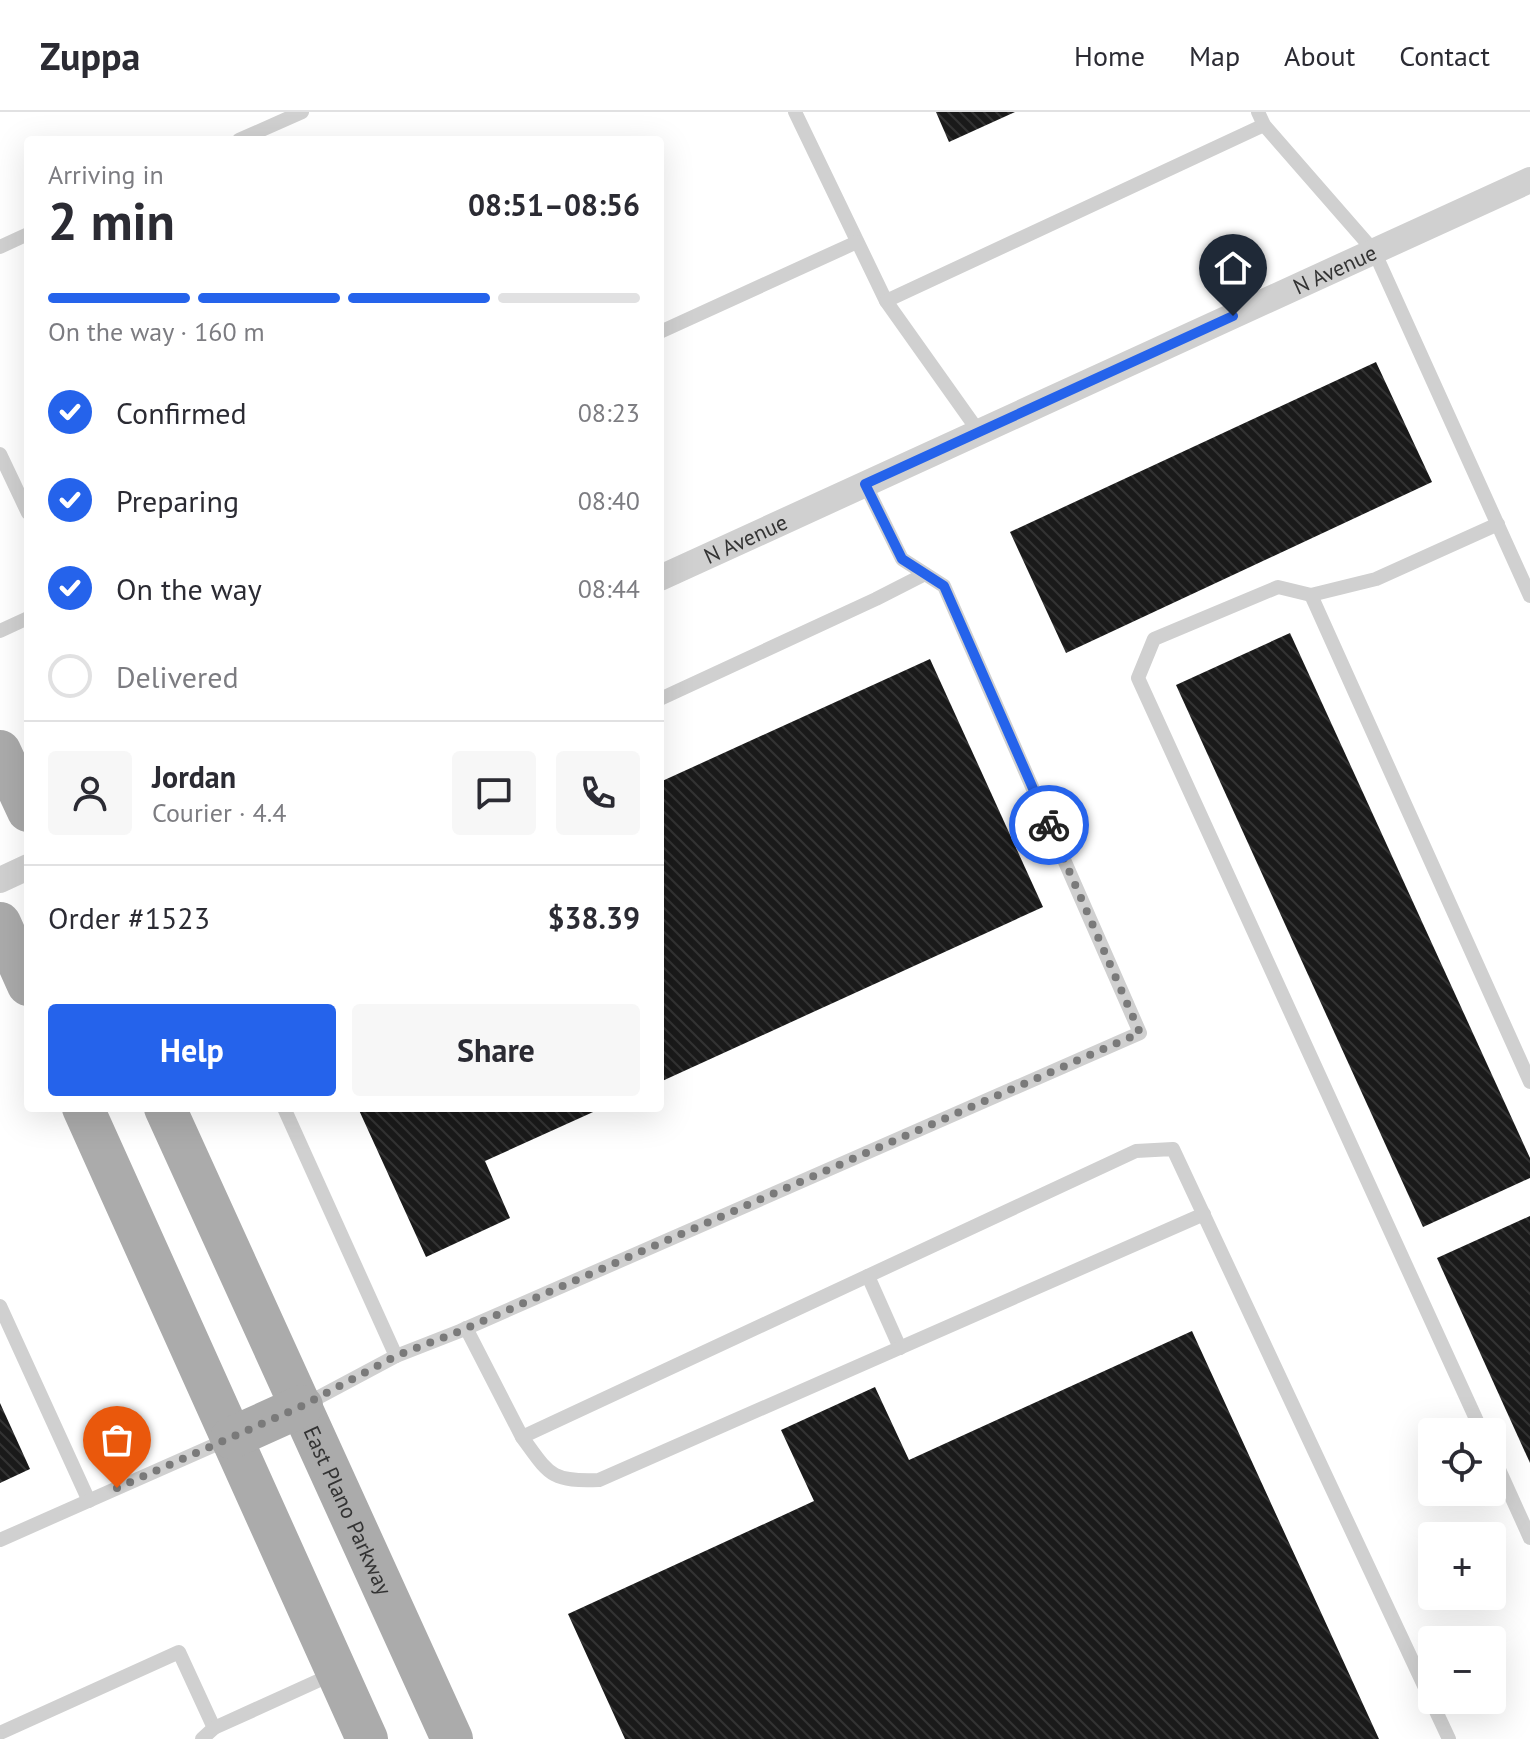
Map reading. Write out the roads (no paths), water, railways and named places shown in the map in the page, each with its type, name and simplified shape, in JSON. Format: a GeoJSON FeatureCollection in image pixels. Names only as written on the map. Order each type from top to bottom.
{"type":"FeatureCollection","features":[{"type":"Feature","properties":{"kind":"main road"},"geometry":{"type":"LineString","coordinates":[[0,751],[24,802]]}},
{"type":"Feature","properties":{"kind":"main road"},"geometry":{"type":"LineString","coordinates":[[0,923],[24,976]]}},
{"type":"Feature","properties":{"kind":"main road"},"geometry":{"type":"LineString","coordinates":[[85,1112],[367,1739]]}},
{"type":"Feature","properties":{"kind":"main road","name":"East Plano Parkway"},"geometry":{"type":"LineString","coordinates":[[167,1112],[452,1739]]}},
{"type":"Feature","properties":{"kind":"main road"},"geometry":{"type":"LineString","coordinates":[[231,1438],[302,1406]]}},
{"type":"Feature","properties":{"kind":"street","name":"N Avenue"},"geometry":{"type":"LineString","coordinates":[[664,576],[1530,180]]}},
{"type":"Feature","properties":{"kind":"street"},"geometry":{"type":"LineString","coordinates":[[0,880],[24,869]]}},
{"type":"Feature","properties":{"kind":"lane"},"geometry":{"type":"LineString","coordinates":[[248,136],[302,112]]}},
{"type":"Feature","properties":{"kind":"lane"},"geometry":{"type":"LineString","coordinates":[[795,112],[886,301],[979,432]]}},
{"type":"Feature","properties":{"kind":"lane"},"geometry":{"type":"LineString","coordinates":[[886,301],[1261,118],[1374,251],[1530,596]]}},
{"type":"Feature","properties":{"kind":"lane"},"geometry":{"type":"LineString","coordinates":[[0,247],[24,236]]}},
{"type":"Feature","properties":{"kind":"lane"},"geometry":{"type":"LineString","coordinates":[[664,330],[857,242]]}},
{"type":"Feature","properties":{"kind":"lane"},"geometry":{"type":"LineString","coordinates":[[0,454],[24,505]]}},
{"type":"Feature","properties":{"kind":"lane"},"geometry":{"type":"LineString","coordinates":[[302,1406],[396,1356],[1140,1033],[944,586],[902,559],[865,484]]}},
{"type":"Feature","properties":{"kind":"lane"},"geometry":{"type":"LineString","coordinates":[[1476,1418],[1138,678],[1154,639],[1278,587],[1311,595],[1376,579],[1498,524]]}},
{"type":"Feature","properties":{"kind":"lane"},"geometry":{"type":"LineString","coordinates":[[664,697],[925,574]]}},
{"type":"Feature","properties":{"kind":"lane"},"geometry":{"type":"LineString","coordinates":[[1311,595],[1530,1082]]}},
{"type":"Feature","properties":{"kind":"lane"},"geometry":{"type":"LineString","coordinates":[[0,631],[24,620]]}},
{"type":"Feature","properties":{"kind":"lane"},"geometry":{"type":"LineString","coordinates":[[286,1112],[396,1356]]}},
{"type":"Feature","properties":{"kind":"lane"},"geometry":{"type":"LineString","coordinates":[[522,1437],[1136,1151],[1173,1149],[1449,1739]]}},
{"type":"Feature","properties":{"kind":"lane"},"geometry":{"type":"LineString","coordinates":[[466,1328],[522,1437],[548,1472],[573,1481],[599,1480],[1204,1214]]}},
{"type":"Feature","properties":{"kind":"lane"},"geometry":{"type":"LineString","coordinates":[[868,1276],[900,1348]]}},
{"type":"Feature","properties":{"kind":"lane"},"geometry":{"type":"LineString","coordinates":[[0,1306],[89,1501]]}},
{"type":"Feature","properties":{"kind":"lane"},"geometry":{"type":"LineString","coordinates":[[0,1540],[231,1438]]}},
{"type":"Feature","properties":{"kind":"lane"},"geometry":{"type":"LineString","coordinates":[[1506,1485],[1530,1538]]}},
{"type":"Feature","properties":{"kind":"lane"},"geometry":{"type":"LineString","coordinates":[[0,1733],[179,1652],[214,1728]]}},
{"type":"Feature","properties":{"kind":"lane"},"geometry":{"type":"LineString","coordinates":[[202,1739],[214,1728],[337,1672]]}}]}
